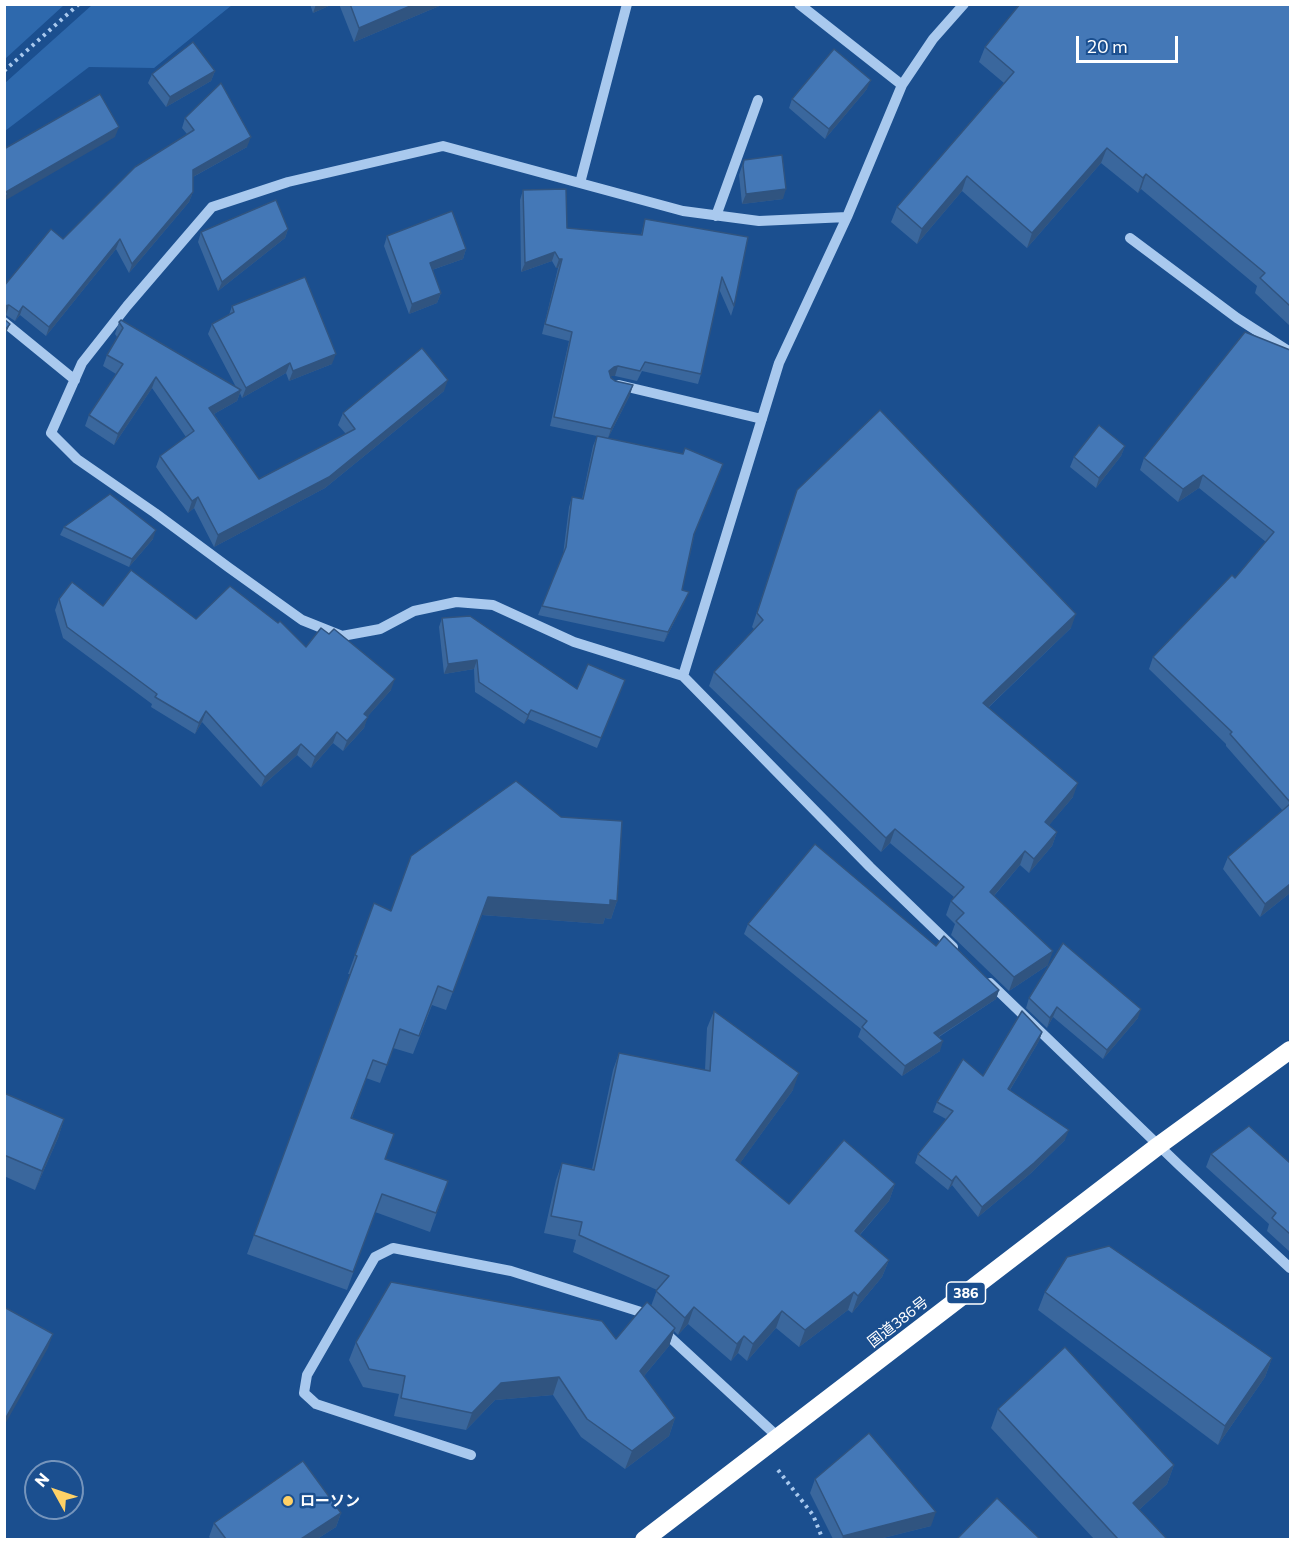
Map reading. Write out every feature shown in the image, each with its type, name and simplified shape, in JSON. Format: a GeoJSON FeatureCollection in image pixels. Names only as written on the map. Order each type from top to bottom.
{"type":"FeatureCollection","features":[{"type":"Feature","properties":{"kind":"highway","name":"国道386号"},"geometry":{"type":"LineString","coordinates":[[644,1539],[1158,1146],[1290,1050]]}},
{"type":"Feature","properties":{"kind":"street"},"geometry":{"type":"LineString","coordinates":[[580,183],[627,4]]}},
{"type":"Feature","properties":{"kind":"street"},"geometry":{"type":"LineString","coordinates":[[799,4],[902,85]]}},
{"type":"Feature","properties":{"kind":"street"},"geometry":{"type":"LineString","coordinates":[[684,676],[779,363],[847,217],[902,85],[933,39],[964,4]]}},
{"type":"Feature","properties":{"kind":"street"},"geometry":{"type":"LineString","coordinates":[[716,216],[758,100]]}},
{"type":"Feature","properties":{"kind":"street"},"geometry":{"type":"LineString","coordinates":[[847,217],[759,221],[683,211],[443,146],[288,182],[212,207],[120,314],[82,363],[51,433],[77,459],[302,620],[342,636],[380,629],[414,611],[456,602],[493,605],[574,642],[684,676],[870,867],[964,957]]}},
{"type":"Feature","properties":{"kind":"street"},"geometry":{"type":"LineString","coordinates":[[1130,238],[1238,318],[1290,351]]}},
{"type":"Feature","properties":{"kind":"street"},"geometry":{"type":"LineString","coordinates":[[4,322],[75,380]]}},
{"type":"Feature","properties":{"kind":"street"},"geometry":{"type":"LineString","coordinates":[[613,383],[762,419]]}},
{"type":"Feature","properties":{"kind":"street"},"geometry":{"type":"LineString","coordinates":[[981,974],[1158,1146],[1290,1268]]}},
{"type":"Feature","properties":{"kind":"street"},"geometry":{"type":"LineString","coordinates":[[471,1455],[316,1404],[304,1392],[307,1375],[375,1257],[393,1248],[511,1270],[644,1313],[778,1437]]}},
{"type":"Feature","properties":{"kind":"path"},"geometry":{"type":"LineString","coordinates":[[4,71],[79,4]]}},
{"type":"Feature","properties":{"kind":"path"},"geometry":{"type":"LineString","coordinates":[[778,1470],[813,1515],[823,1539]]}},
{"type":"Feature","properties":{"kind":"shaded area"},"geometry":{"type":"Polygon","coordinates":[[[5,4],[64,4],[64,5],[5,59],[5,4]]]}},
{"type":"Feature","properties":{"kind":"shaded area"},"geometry":{"type":"Polygon","coordinates":[[[92,5],[232,5],[154,68],[89,67],[5,131],[5,83],[92,5]]]}},
{"type":"Feature","properties":{"kind":"building"},"geometry":{"type":"Polygon","coordinates":[[[350,4],[415,4],[359,28],[350,4]]]}},
{"type":"Feature","properties":{"kind":"building"},"geometry":{"type":"Polygon","coordinates":[[[1020,4],[1290,4],[1290,306],[1260,278],[1265,273],[1146,174],[1143,178],[1107,148],[1032,233],[967,176],[922,229],[897,207],[1014,72],[985,47],[1020,4]]]}},
{"type":"Feature","properties":{"kind":"building"},"geometry":{"type":"Polygon","coordinates":[[[193,42],[215,71],[170,97],[152,74],[193,42]]]}},
{"type":"Feature","properties":{"kind":"building"},"geometry":{"type":"Polygon","coordinates":[[[834,49],[871,80],[829,129],[792,99],[834,49]]]}},
{"type":"Feature","properties":{"kind":"building"},"geometry":{"type":"Polygon","coordinates":[[[221,83],[251,137],[193,170],[193,192],[132,264],[120,239],[49,327],[23,306],[19,312],[9,305],[4,306],[4,286],[51,229],[63,239],[135,167],[194,130],[185,118],[221,83]]]}},
{"type":"Feature","properties":{"kind":"building"},"geometry":{"type":"Polygon","coordinates":[[[100,94],[119,127],[6,192],[8,194],[4,197],[4,149],[100,94]]]}},
{"type":"Feature","properties":{"kind":"building"},"geometry":{"type":"Polygon","coordinates":[[[782,155],[786,189],[746,194],[744,160],[782,155]]]}},
{"type":"Feature","properties":{"kind":"building"},"geometry":{"type":"Polygon","coordinates":[[[566,189],[567,228],[642,235],[645,219],[748,237],[734,306],[722,277],[701,374],[645,362],[640,371],[614,367],[609,371],[611,378],[633,385],[611,429],[554,417],[572,332],[545,324],[562,259],[559,259],[555,252],[525,263],[523,190],[566,189]]]}},
{"type":"Feature","properties":{"kind":"building"},"geometry":{"type":"Polygon","coordinates":[[[276,200],[288,229],[222,282],[201,232],[276,200]]]}},
{"type":"Feature","properties":{"kind":"building"},"geometry":{"type":"Polygon","coordinates":[[[452,211],[466,249],[430,263],[441,293],[412,304],[387,236],[452,211]]]}},
{"type":"Feature","properties":{"kind":"building"},"geometry":{"type":"Polygon","coordinates":[[[305,277],[336,354],[293,371],[290,363],[246,388],[212,324],[234,312],[232,306],[305,277]]]}},
{"type":"Feature","properties":{"kind":"building"},"geometry":{"type":"Polygon","coordinates":[[[4,319],[10,324],[4,331],[4,319]]]}},
{"type":"Feature","properties":{"kind":"building"},"geometry":{"type":"Polygon","coordinates":[[[121,320],[241,390],[209,408],[259,479],[355,429],[343,413],[422,348],[448,380],[329,477],[218,535],[198,497],[192,501],[160,456],[194,431],[156,377],[118,434],[89,415],[123,364],[107,355],[123,328],[119,322],[121,320]]]}},
{"type":"Feature","properties":{"kind":"building"},"geometry":{"type":"Polygon","coordinates":[[[1245,332],[1290,350],[1290,802],[1230,734],[1232,732],[1153,657],[1232,575],[1235,578],[1274,532],[1203,475],[1183,489],[1144,458],[1245,332]]]}},
{"type":"Feature","properties":{"kind":"building"},"geometry":{"type":"Polygon","coordinates":[[[880,410],[1076,614],[983,703],[1078,783],[1045,822],[1057,832],[1034,859],[1025,851],[990,892],[1053,951],[1014,977],[956,921],[964,913],[951,901],[964,887],[895,829],[886,838],[714,672],[763,620],[757,613],[797,490],[880,410]]]}},
{"type":"Feature","properties":{"kind":"building"},"geometry":{"type":"Polygon","coordinates":[[[1099,425],[1125,446],[1099,478],[1074,457],[1099,425]]]}},
{"type":"Feature","properties":{"kind":"building"},"geometry":{"type":"Polygon","coordinates":[[[597,436],[683,454],[685,448],[723,464],[694,534],[682,590],[689,592],[668,632],[542,606],[566,547],[572,497],[583,499],[597,436]]]}},
{"type":"Feature","properties":{"kind":"building"},"geometry":{"type":"Polygon","coordinates":[[[110,494],[156,530],[132,559],[64,527],[110,494]]]}},
{"type":"Feature","properties":{"kind":"building"},"geometry":{"type":"Polygon","coordinates":[[[131,570],[196,619],[230,586],[278,623],[280,621],[306,647],[321,628],[329,634],[334,629],[395,679],[364,714],[368,717],[347,741],[337,732],[315,757],[301,744],[265,777],[206,711],[199,723],[155,697],[157,694],[67,627],[59,599],[72,582],[103,606],[131,570]]]}},
{"type":"Feature","properties":{"kind":"building"},"geometry":{"type":"Polygon","coordinates":[[[470,616],[577,689],[588,664],[625,680],[601,738],[531,710],[528,715],[479,682],[477,660],[448,664],[442,618],[470,616]]]}},
{"type":"Feature","properties":{"kind":"building"},"geometry":{"type":"Polygon","coordinates":[[[516,781],[561,817],[622,821],[617,901],[610,900],[610,905],[488,897],[453,992],[438,986],[419,1036],[400,1029],[387,1065],[373,1060],[351,1118],[394,1134],[385,1159],[448,1181],[436,1213],[382,1194],[353,1272],[254,1235],[357,956],[355,955],[374,903],[391,911],[411,856],[516,781]]]}},
{"type":"Feature","properties":{"kind":"building"},"geometry":{"type":"Polygon","coordinates":[[[1290,804],[1290,884],[1265,904],[1228,857],[1290,804]]]}},
{"type":"Feature","properties":{"kind":"building"},"geometry":{"type":"Polygon","coordinates":[[[815,844],[936,946],[944,936],[999,990],[934,1033],[943,1041],[905,1066],[862,1027],[867,1021],[748,924],[815,844]]]}},
{"type":"Feature","properties":{"kind":"building"},"geometry":{"type":"Polygon","coordinates":[[[1063,943],[1141,1009],[1107,1050],[1057,1007],[1050,1018],[1029,998],[1063,943]]]}},
{"type":"Feature","properties":{"kind":"building"},"geometry":{"type":"Polygon","coordinates":[[[714,1011],[799,1073],[736,1160],[789,1204],[844,1140],[895,1184],[855,1231],[889,1260],[858,1296],[854,1292],[805,1330],[782,1311],[753,1344],[744,1336],[737,1344],[694,1307],[685,1318],[656,1291],[669,1276],[579,1235],[582,1222],[551,1216],[562,1163],[594,1170],[619,1053],[710,1071],[714,1011]]]}},
{"type":"Feature","properties":{"kind":"building"},"geometry":{"type":"Polygon","coordinates":[[[1022,1011],[1042,1032],[1008,1089],[1069,1130],[982,1207],[956,1176],[952,1181],[918,1154],[953,1111],[937,1102],[963,1059],[983,1076],[1022,1011]]]}},
{"type":"Feature","properties":{"kind":"building"},"geometry":{"type":"Polygon","coordinates":[[[4,1093],[64,1119],[42,1171],[4,1155],[4,1093]]]}},
{"type":"Feature","properties":{"kind":"building"},"geometry":{"type":"Polygon","coordinates":[[[1249,1126],[1290,1163],[1290,1234],[1272,1218],[1276,1213],[1211,1154],[1249,1126]]]}},
{"type":"Feature","properties":{"kind":"building"},"geometry":{"type":"Polygon","coordinates":[[[1109,1246],[1272,1358],[1225,1426],[1045,1292],[1067,1257],[1109,1246]]]}},
{"type":"Feature","properties":{"kind":"building"},"geometry":{"type":"Polygon","coordinates":[[[391,1282],[602,1321],[616,1339],[647,1302],[675,1328],[640,1371],[675,1418],[632,1451],[587,1419],[559,1377],[501,1383],[472,1413],[401,1398],[405,1376],[369,1369],[356,1342],[391,1282]]]}},
{"type":"Feature","properties":{"kind":"building"},"geometry":{"type":"Polygon","coordinates":[[[4,1307],[53,1334],[4,1421],[4,1307]]]}},
{"type":"Feature","properties":{"kind":"building"},"geometry":{"type":"Polygon","coordinates":[[[1065,1347],[1174,1465],[1133,1503],[1167,1539],[1118,1539],[998,1409],[1065,1347]]]}},
{"type":"Feature","properties":{"kind":"building"},"geometry":{"type":"Polygon","coordinates":[[[869,1433],[936,1512],[843,1536],[815,1479],[869,1433]]]}},
{"type":"Feature","properties":{"kind":"building","name":"ローソン"},"geometry":{"type":"Polygon","coordinates":[[[303,1461],[341,1513],[301,1539],[226,1539],[214,1523],[303,1461]]]}},
{"type":"Feature","properties":{"kind":"building"},"geometry":{"type":"Polygon","coordinates":[[[997,1498],[1040,1539],[957,1539],[997,1498]]]}},
{"type":"Feature","properties":{"kind":"place","name":"ローソン"},"geometry":{"type":"Point","coordinates":[288,1501]}}]}
